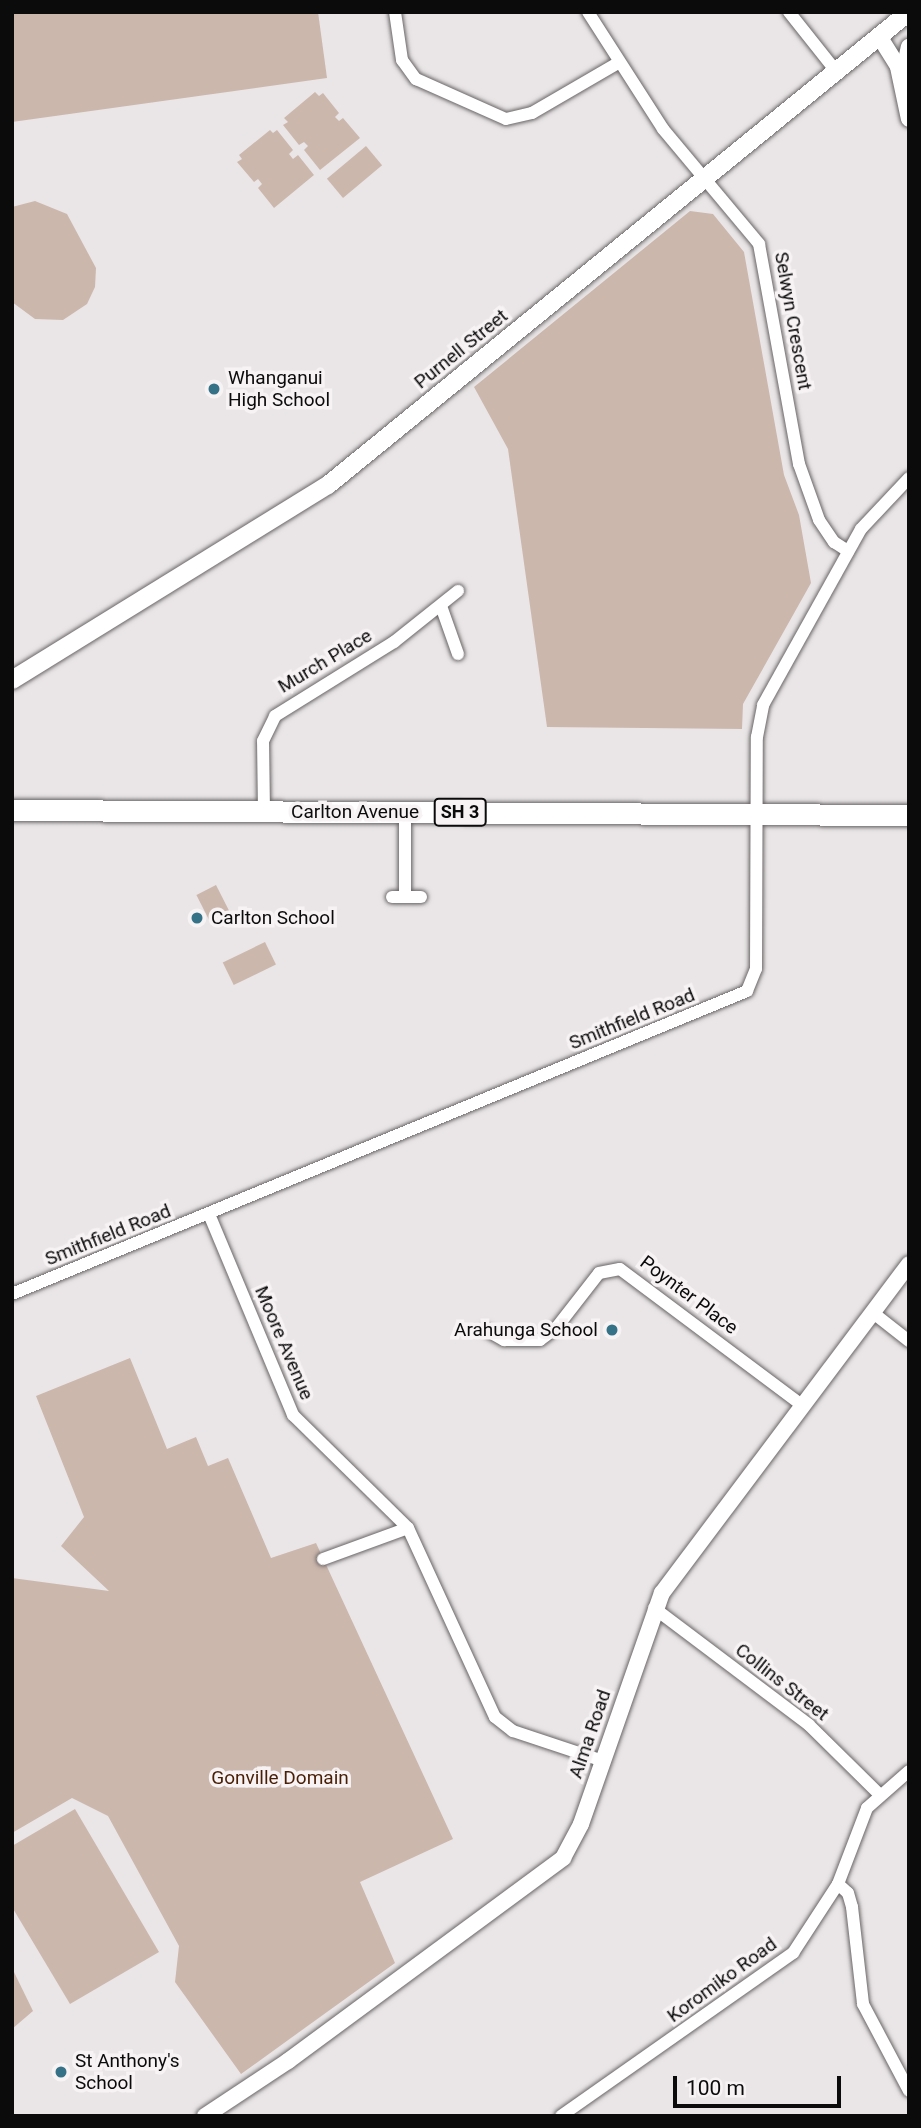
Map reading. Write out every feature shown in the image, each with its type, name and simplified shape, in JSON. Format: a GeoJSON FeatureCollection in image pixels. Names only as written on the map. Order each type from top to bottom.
{"type":"FeatureCollection","features":[{"type":"Feature","properties":{"kind":"highway","name":"Carlton Avenue"},"geometry":{"type":"LineString","coordinates":[[12,810],[909,815]]}},
{"type":"Feature","properties":{"kind":"main road","name":"Purnell Street"},"geometry":{"type":"LineString","coordinates":[[12,680],[328,485],[909,12]]}},
{"type":"Feature","properties":{"kind":"street"},"geometry":{"type":"LineString","coordinates":[[395,12],[402,60],[416,79],[506,119],[532,113],[618,63]]}},
{"type":"Feature","properties":{"kind":"street","name":"Selwyn Crescent"},"geometry":{"type":"LineString","coordinates":[[588,12],[618,63],[663,129],[758,244],[799,464],[819,520],[834,542],[848,551]]}},
{"type":"Feature","properties":{"kind":"street"},"geometry":{"type":"LineString","coordinates":[[789,12],[836,71]]}},
{"type":"Feature","properties":{"kind":"street"},"geometry":{"type":"LineString","coordinates":[[879,36],[902,81],[909,120]]}},
{"type":"Feature","properties":{"kind":"street"},"geometry":{"type":"LineString","coordinates":[[902,81],[909,47]]}},
{"type":"Feature","properties":{"kind":"street","name":"Smithfield Road"},"geometry":{"type":"LineString","coordinates":[[12,1294],[747,991],[756,970],[757,737],[763,705],[848,551],[876,509],[909,478]]}},
{"type":"Feature","properties":{"kind":"street","name":"Murch Place"},"geometry":{"type":"LineString","coordinates":[[264,811],[263,741],[275,716],[394,642],[458,591]]}},
{"type":"Feature","properties":{"kind":"street"},"geometry":{"type":"LineString","coordinates":[[441,606],[458,654]]}},
{"type":"Feature","properties":{"kind":"street"},"geometry":{"type":"LineString","coordinates":[[405,812],[405,897]]}},
{"type":"Feature","properties":{"kind":"street"},"geometry":{"type":"LineString","coordinates":[[391,897],[421,897]]}},
{"type":"Feature","properties":{"kind":"street","name":"Moore Avenue"},"geometry":{"type":"LineString","coordinates":[[209,1214],[293,1415],[408,1528],[499,1722],[513,1731],[603,1761]]}},
{"type":"Feature","properties":{"kind":"street","name":"Alma Road"},"geometry":{"type":"LineString","coordinates":[[205,2116],[554,1868],[581,1824],[654,1608],[673,1576],[909,1264]]}},
{"type":"Feature","properties":{"kind":"street","name":"Poynter Place"},"geometry":{"type":"LineString","coordinates":[[486,1330],[504,1340],[540,1340],[557,1327],[598,1273],[620,1269],[802,1405]]}},
{"type":"Feature","properties":{"kind":"street"},"geometry":{"type":"LineString","coordinates":[[872,1312],[909,1340]]}},
{"type":"Feature","properties":{"kind":"street"},"geometry":{"type":"LineString","coordinates":[[323,1559],[408,1528]]}},
{"type":"Feature","properties":{"kind":"street","name":"Collins Street"},"geometry":{"type":"LineString","coordinates":[[654,1608],[809,1726],[879,1794]]}},
{"type":"Feature","properties":{"kind":"street","name":"Koromiko Road"},"geometry":{"type":"LineString","coordinates":[[561,2116],[775,1969],[807,1936],[838,1884],[867,1808],[879,1794],[909,1772]]}},
{"type":"Feature","properties":{"kind":"street"},"geometry":{"type":"LineString","coordinates":[[838,1884],[848,1893],[852,1907],[857,1985],[863,2004],[909,2091]]}},
{"type":"Feature","properties":{"kind":"green space"},"geometry":{"type":"Polygon","coordinates":[[[12,12],[318,12],[327,78],[12,122],[12,12]]]}},
{"type":"Feature","properties":{"kind":"green space"},"geometry":{"type":"Polygon","coordinates":[[[315,92],[319,96],[323,93],[339,113],[335,117],[339,121],[343,118],[360,138],[320,170],[304,150],[308,146],[304,142],[299,145],[283,125],[288,122],[284,118],[315,92]]]}},
{"type":"Feature","properties":{"kind":"green space"},"geometry":{"type":"Polygon","coordinates":[[[270,130],[273,133],[277,130],[293,150],[289,154],[293,159],[298,155],[314,175],[274,208],[258,188],[262,184],[258,179],[254,182],[237,162],[242,159],[239,155],[270,130]]]}},
{"type":"Feature","properties":{"kind":"green space"},"geometry":{"type":"Polygon","coordinates":[[[366,146],[382,165],[343,198],[327,179],[366,146]]]}},
{"type":"Feature","properties":{"kind":"green space"},"geometry":{"type":"Polygon","coordinates":[[[35,201],[67,214],[96,268],[95,287],[87,304],[63,320],[35,319],[12,302],[12,207],[35,201]]]}},
{"type":"Feature","properties":{"kind":"green space"},"geometry":{"type":"Polygon","coordinates":[[[690,211],[713,214],[744,252],[784,475],[799,515],[811,583],[743,704],[742,729],[547,727],[508,449],[474,387],[690,211]]]}},
{"type":"Feature","properties":{"kind":"green space"},"geometry":{"type":"Polygon","coordinates":[[[216,885],[232,916],[212,926],[196,895],[216,885]]]}},
{"type":"Feature","properties":{"kind":"green space"},"geometry":{"type":"Polygon","coordinates":[[[265,942],[276,964],[234,985],[223,963],[265,942]]]}},
{"type":"Feature","properties":{"kind":"green space","name":"Gonville Domain"},"geometry":{"type":"Polygon","coordinates":[[[130,1358],[167,1449],[196,1437],[208,1466],[228,1458],[271,1558],[316,1543],[453,1839],[360,1882],[395,1963],[241,2074],[175,1982],[179,1946],[108,1816],[72,1798],[12,1833],[12,1578],[109,1591],[61,1546],[84,1517],[36,1396],[130,1358]]]}},
{"type":"Feature","properties":{"kind":"green space"},"geometry":{"type":"Polygon","coordinates":[[[75,1809],[159,1952],[70,2004],[12,1907],[12,1846],[75,1809]]]}},
{"type":"Feature","properties":{"kind":"green space"},"geometry":{"type":"Polygon","coordinates":[[[12,1968],[33,2011],[12,2029],[12,1968]]]}},
{"type":"Feature","properties":{"kind":"place","name":"Whanganui High School"},"geometry":{"type":"Point","coordinates":[214,389]}},
{"type":"Feature","properties":{"kind":"place","name":"Carlton School"},"geometry":{"type":"Point","coordinates":[197,918]}},
{"type":"Feature","properties":{"kind":"place","name":"Arahunga School"},"geometry":{"type":"Point","coordinates":[612,1330]}},
{"type":"Feature","properties":{"kind":"place","name":"St Anthony's School"},"geometry":{"type":"Point","coordinates":[61,2072]}}]}
